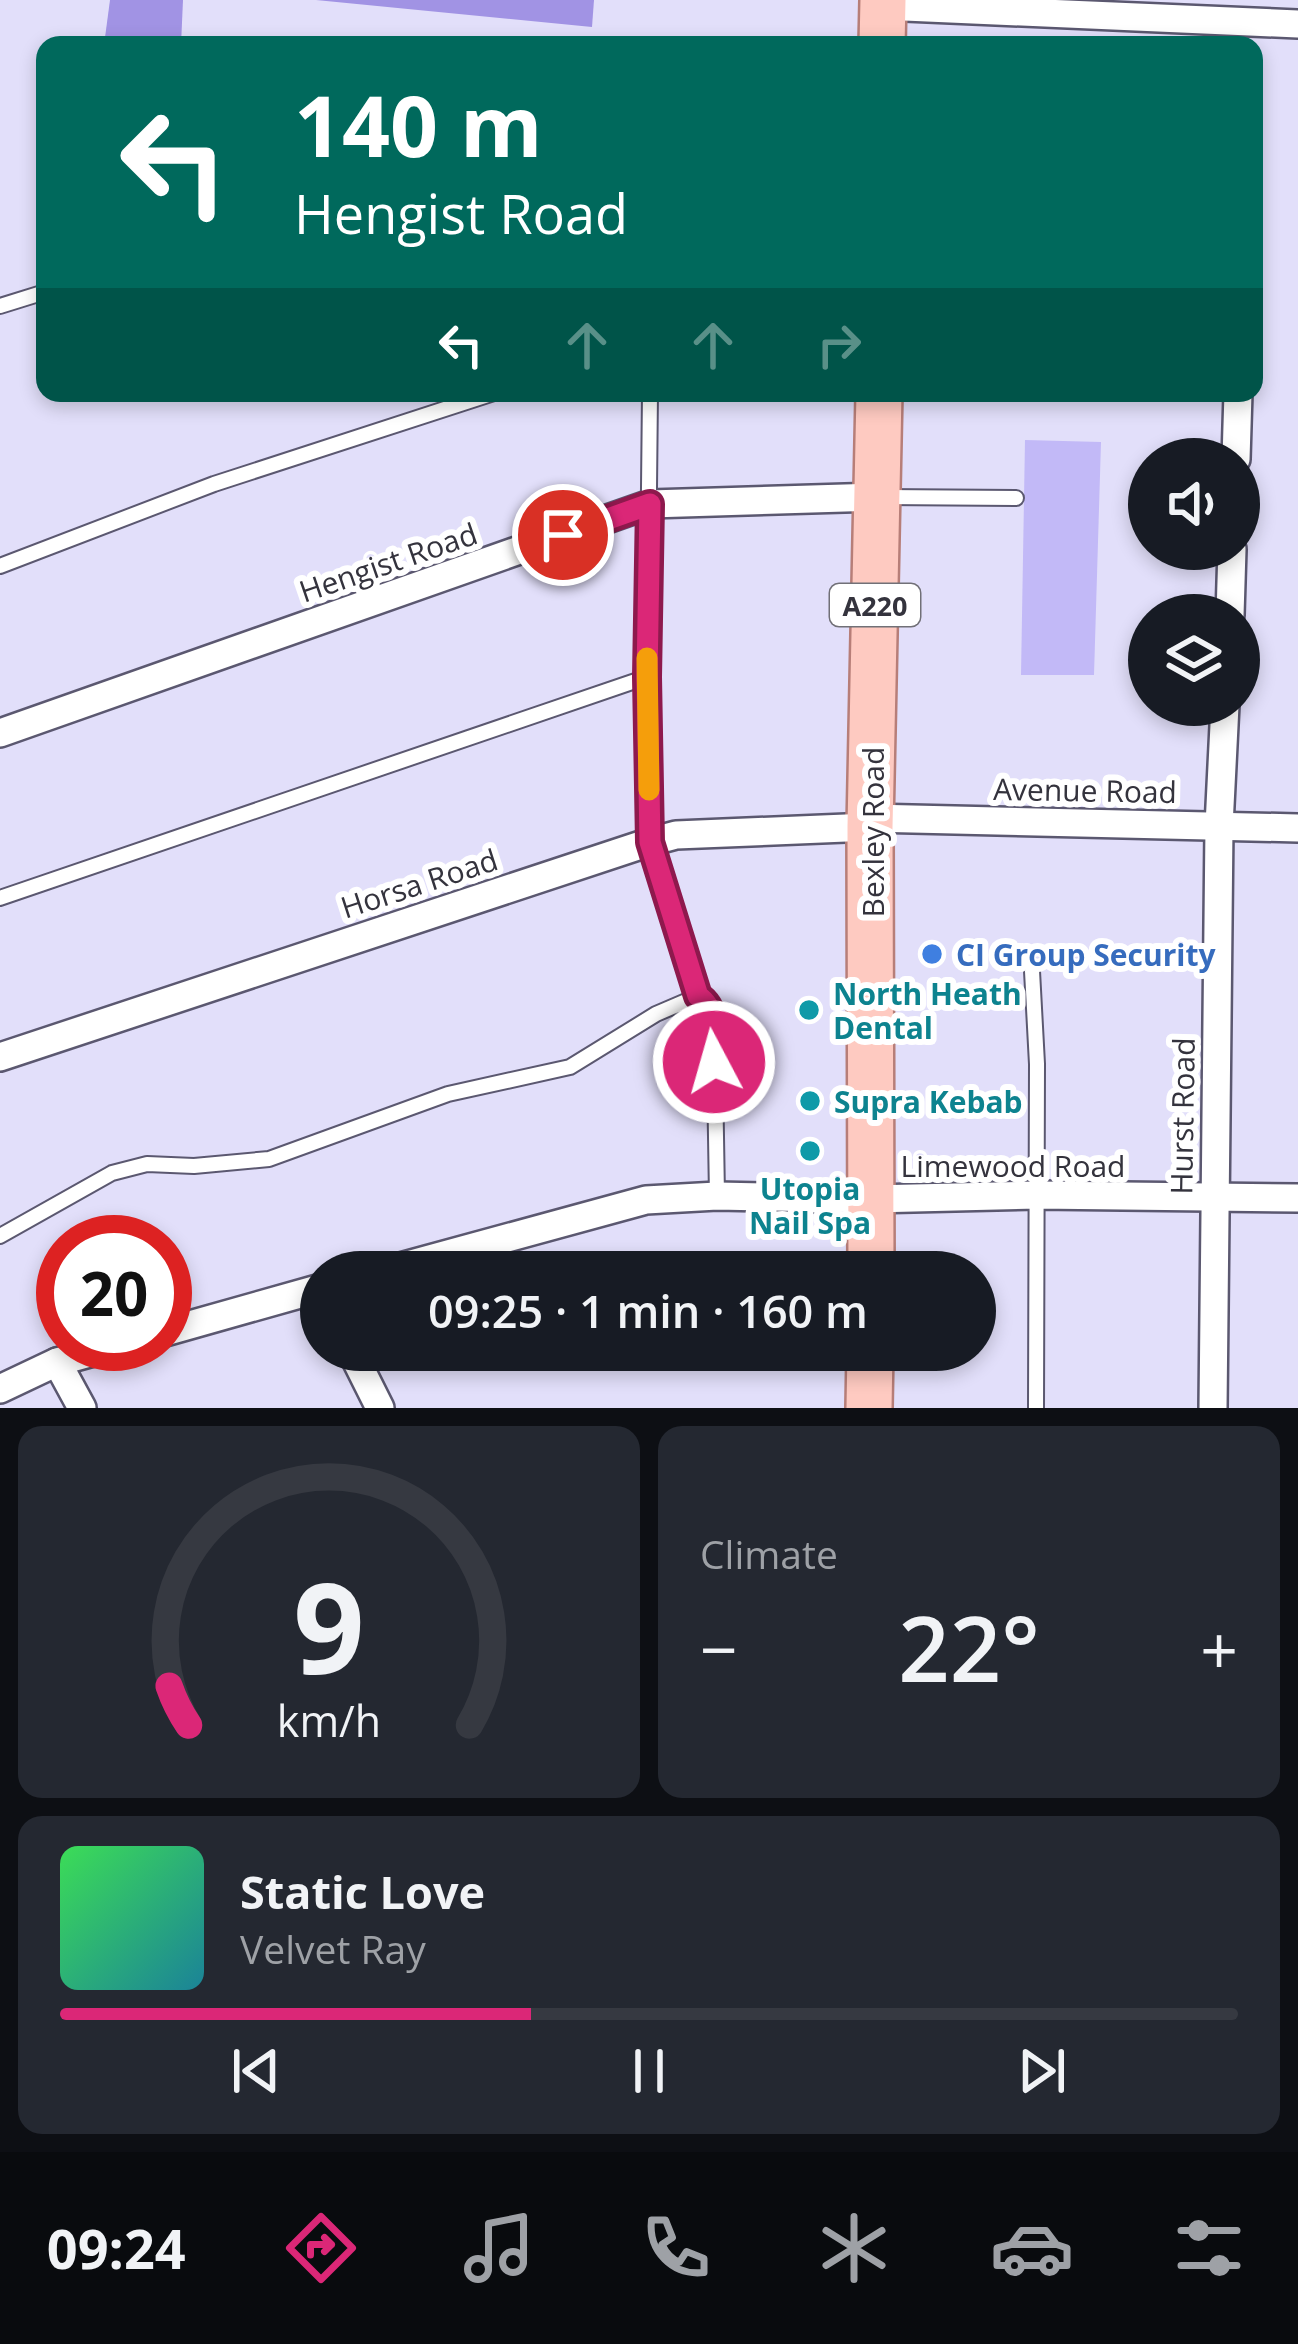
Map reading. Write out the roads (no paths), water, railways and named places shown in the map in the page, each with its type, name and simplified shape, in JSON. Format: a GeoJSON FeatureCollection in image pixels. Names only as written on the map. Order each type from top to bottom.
{"type":"FeatureCollection","features":[{"type":"Feature","properties":{"kind":"main road","name":"Bexley Road"},"geometry":{"type":"LineString","coordinates":[[871,1251],[870,823],[879,402]]}},
{"type":"Feature","properties":{"kind":"main road"},"geometry":{"type":"LineString","coordinates":[[869,1408],[870,1371]]}},
{"type":"Feature","properties":{"kind":"street"},"geometry":{"type":"LineString","coordinates":[[882,17],[1249,33],[1298,23]]}},
{"type":"Feature","properties":{"kind":"street"},"geometry":{"type":"LineString","coordinates":[[1237,438],[1238,402]]}},
{"type":"Feature","properties":{"kind":"street","name":"Hengist Road"},"geometry":{"type":"LineString","coordinates":[[0,733],[650,504],[878,496]]}},
{"type":"Feature","properties":{"kind":"street","name":"Hurst Road"},"geometry":{"type":"LineString","coordinates":[[1213,1408],[1224,726]]}},
{"type":"Feature","properties":{"kind":"street","name":"Avenue Road"},"geometry":{"type":"LineString","coordinates":[[870,823],[1298,828]]}},
{"type":"Feature","properties":{"kind":"street","name":"Horsa Road"},"geometry":{"type":"LineString","coordinates":[[0,1058],[650,842],[676,835],[870,823]]}},
{"type":"Feature","properties":{"kind":"street","name":"Limewood Road"},"geometry":{"type":"LineString","coordinates":[[459,1251],[646,1200],[1037,1195],[1298,1198]]}},
{"type":"Feature","properties":{"kind":"street"},"geometry":{"type":"LineString","coordinates":[[192,1325],[300,1295]]}},
{"type":"Feature","properties":{"kind":"street"},"geometry":{"type":"LineString","coordinates":[[0,1389],[39,1371]]}},
{"type":"Feature","properties":{"kind":"street"},"geometry":{"type":"LineString","coordinates":[[63,1371],[82,1408]]}},
{"type":"Feature","properties":{"kind":"street"},"geometry":{"type":"LineString","coordinates":[[361,1371],[380,1408]]}},
{"type":"Feature","properties":{"kind":"lane"},"geometry":{"type":"LineString","coordinates":[[0,306],[36,295]]}},
{"type":"Feature","properties":{"kind":"lane"},"geometry":{"type":"LineString","coordinates":[[0,566],[214,484],[466,402]]}},
{"type":"Feature","properties":{"kind":"lane"},"geometry":{"type":"LineString","coordinates":[[650,402],[650,842],[698,996],[707,1002],[713,1018],[717,1196]]}},
{"type":"Feature","properties":{"kind":"lane"},"geometry":{"type":"LineString","coordinates":[[878,496],[1016,498]]}},
{"type":"Feature","properties":{"kind":"lane"},"geometry":{"type":"LineString","coordinates":[[0,898],[647,677]]}},
{"type":"Feature","properties":{"kind":"lane"},"geometry":{"type":"LineString","coordinates":[[1032,971],[1036,1408]]}},
{"type":"Feature","properties":{"kind":"lane"},"geometry":{"type":"LineString","coordinates":[[0,1236],[112,1173],[148,1164],[269,1160],[448,1094],[570,1067],[656,1014],[698,996]]}},
{"type":"Feature","properties":{"kind":"place","name":"CI Group Security"},"geometry":{"type":"Point","coordinates":[932,954]}},
{"type":"Feature","properties":{"kind":"place","name":"North Heath Dental"},"geometry":{"type":"Point","coordinates":[809,1010]}},
{"type":"Feature","properties":{"kind":"place","name":"Supra Kebab"},"geometry":{"type":"Point","coordinates":[810,1101]}},
{"type":"Feature","properties":{"kind":"place","name":"Utopia Nail Spa"},"geometry":{"type":"Point","coordinates":[810,1151]}}]}
